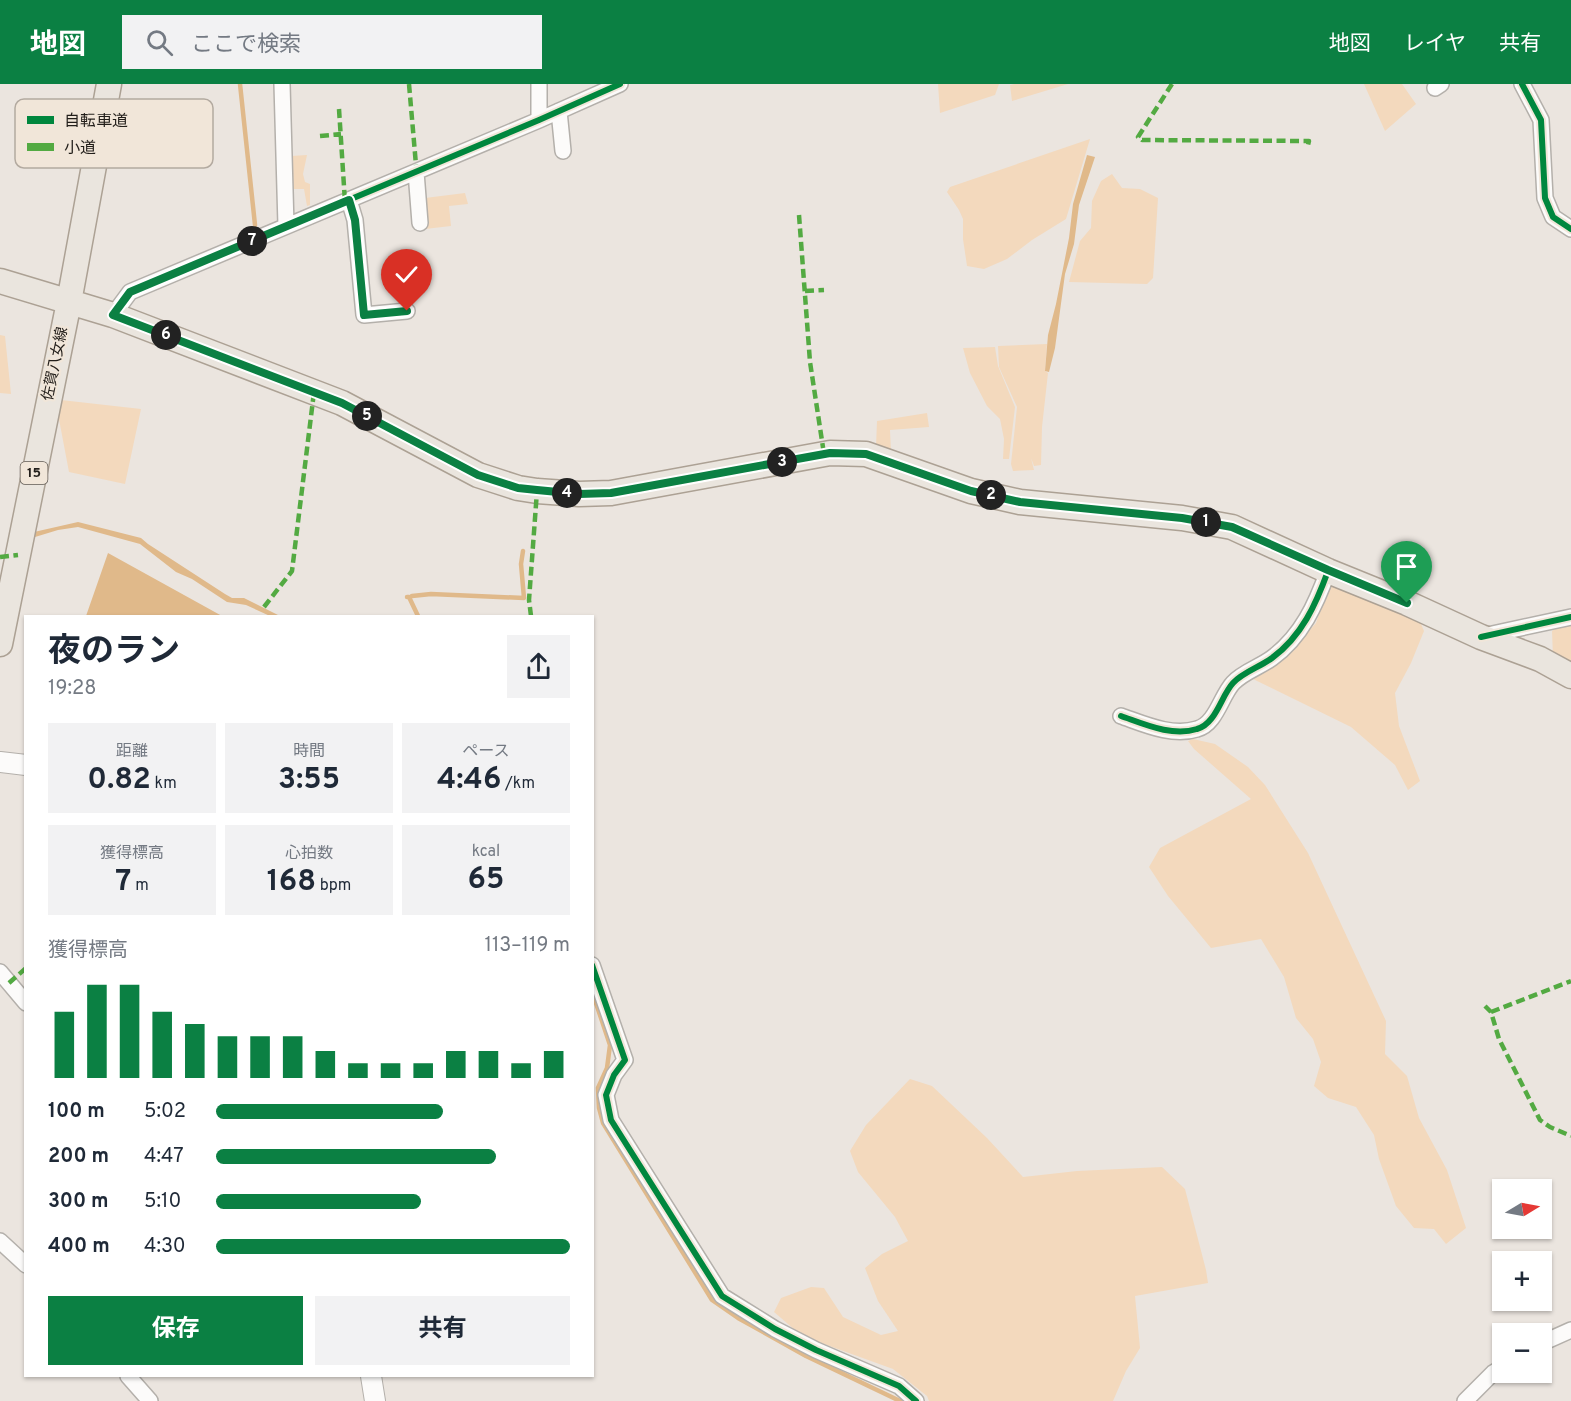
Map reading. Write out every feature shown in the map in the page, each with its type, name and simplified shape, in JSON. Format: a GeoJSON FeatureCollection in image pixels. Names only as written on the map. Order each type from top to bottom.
{"type":"FeatureCollection","features":[{"type":"Feature","properties":{"kind":"main road","name":"佐賀八女線"},"geometry":{"type":"LineString","coordinates":[[106,99],[109,84]]}},
{"type":"Feature","properties":{"kind":"main road","name":"佐賀八女線"},"geometry":{"type":"LineString","coordinates":[[0,644],[94,168]]}},
{"type":"Feature","properties":{"kind":"main road"},"geometry":{"type":"LineString","coordinates":[[0,281],[113,315],[342,403],[478,475],[518,488],[579,494],[611,493],[830,453],[866,454],[971,491],[1020,502],[1182,518],[1232,527],[1480,637],[1540,659],[1571,676]]}},
{"type":"Feature","properties":{"kind":"street"},"geometry":{"type":"LineString","coordinates":[[282,84],[286,226]]}},
{"type":"Feature","properties":{"kind":"street"},"geometry":{"type":"LineString","coordinates":[[539,84],[539,120]]}},
{"type":"Feature","properties":{"kind":"street"},"geometry":{"type":"LineString","coordinates":[[113,315],[130,292],[620,84]]}},
{"type":"Feature","properties":{"kind":"street"},"geometry":{"type":"LineString","coordinates":[[1522,84],[1541,120],[1545,198],[1553,217],[1571,229]]}},
{"type":"Feature","properties":{"kind":"street"},"geometry":{"type":"LineString","coordinates":[[559,111],[563,151]]}},
{"type":"Feature","properties":{"kind":"street"},"geometry":{"type":"LineString","coordinates":[[416,172],[420,223]]}},
{"type":"Feature","properties":{"kind":"street"},"geometry":{"type":"LineString","coordinates":[[349,200],[355,220],[364,315],[407,311]]}},
{"type":"Feature","properties":{"kind":"street"},"geometry":{"type":"LineString","coordinates":[[1121,716],[1177,732],[1199,729],[1211,718],[1233,683],[1273,658],[1293,639],[1316,605],[1328,570]]}},
{"type":"Feature","properties":{"kind":"street"},"geometry":{"type":"LineString","coordinates":[[1480,637],[1571,617]]}},
{"type":"Feature","properties":{"kind":"street"},"geometry":{"type":"LineString","coordinates":[[0,762],[24,765]]}},
{"type":"Feature","properties":{"kind":"street"},"geometry":{"type":"LineString","coordinates":[[594,971],[625,1060],[614,1075],[606,1095],[611,1120],[722,1296],[775,1329],[816,1350],[899,1386],[916,1401]]}},
{"type":"Feature","properties":{"kind":"street"},"geometry":{"type":"LineString","coordinates":[[0,972],[24,1001]]}},
{"type":"Feature","properties":{"kind":"street"},"geometry":{"type":"LineString","coordinates":[[0,1241],[24,1263]]}},
{"type":"Feature","properties":{"kind":"street"},"geometry":{"type":"LineString","coordinates":[[1552,1339],[1571,1330]]}},
{"type":"Feature","properties":{"kind":"street"},"geometry":{"type":"LineString","coordinates":[[1465,1401],[1492,1374]]}},
{"type":"Feature","properties":{"kind":"street"},"geometry":{"type":"LineString","coordinates":[[129,1377],[150,1401]]}},
{"type":"Feature","properties":{"kind":"street"},"geometry":{"type":"LineString","coordinates":[[371,1377],[375,1401]]}},
{"type":"Feature","properties":{"kind":"shaded area"},"geometry":{"type":"Polygon","coordinates":[[[938,84],[999,84],[995,95],[940,113],[938,84]]]}},
{"type":"Feature","properties":{"kind":"shaded area"},"geometry":{"type":"Polygon","coordinates":[[[1068,84],[1012,101],[1010,85],[1068,84]]]}},
{"type":"Feature","properties":{"kind":"shaded area"},"geometry":{"type":"Polygon","coordinates":[[[1364,84],[1402,84],[1416,104],[1385,131],[1364,84]]]}},
{"type":"Feature","properties":{"kind":"shaded area"},"geometry":{"type":"Polygon","coordinates":[[[1090,139],[1066,219],[1007,259],[984,269],[967,266],[963,219],[947,192],[950,187],[1090,139]]]}},
{"type":"Feature","properties":{"kind":"shaded area"},"geometry":{"type":"Polygon","coordinates":[[[307,155],[303,174],[305,182],[310,184],[310,205],[307,206],[304,189],[292,189],[291,156],[307,155]]]}},
{"type":"Feature","properties":{"kind":"shaded area"},"geometry":{"type":"Polygon","coordinates":[[[1087,155],[1095,157],[1079,205],[1074,244],[1065,274],[1055,348],[1049,372],[1045,371],[1048,335],[1069,238],[1073,204],[1087,155]]]}},
{"type":"Feature","properties":{"kind":"shaded area"},"geometry":{"type":"Polygon","coordinates":[[[1112,174],[1122,188],[1140,189],[1158,198],[1153,278],[1147,284],[1069,282],[1080,241],[1091,228],[1092,201],[1101,181],[1112,174]]]}},
{"type":"Feature","properties":{"kind":"shaded area"},"geometry":{"type":"Polygon","coordinates":[[[465,193],[468,204],[449,206],[451,226],[425,229],[425,198],[465,193]]]}},
{"type":"Feature","properties":{"kind":"shaded area"},"geometry":{"type":"Polygon","coordinates":[[[0,335],[5,336],[11,394],[0,393],[0,335]]]}},
{"type":"Feature","properties":{"kind":"shaded area"},"geometry":{"type":"Polygon","coordinates":[[[1047,344],[1045,371],[1048,373],[1042,427],[1041,465],[1034,466],[1031,458],[1034,470],[1013,471],[1011,464],[1017,407],[999,367],[998,346],[1047,344]]]}},
{"type":"Feature","properties":{"kind":"shaded area"},"geometry":{"type":"Polygon","coordinates":[[[995,347],[998,366],[1015,407],[1009,459],[1003,459],[1004,439],[1000,419],[987,406],[970,373],[963,348],[995,347]]]}},
{"type":"Feature","properties":{"kind":"shaded area"},"geometry":{"type":"Polygon","coordinates":[[[61,400],[141,409],[125,484],[69,472],[58,414],[61,400]]]}},
{"type":"Feature","properties":{"kind":"shaded area"},"geometry":{"type":"Polygon","coordinates":[[[927,413],[929,427],[890,430],[891,452],[876,447],[877,421],[927,413]]]}},
{"type":"Feature","properties":{"kind":"shaded area"},"geometry":{"type":"Polygon","coordinates":[[[78,522],[141,538],[232,598],[244,598],[278,615],[268,615],[246,605],[227,602],[192,579],[176,572],[140,544],[78,527],[35,537],[34,532],[78,522]]]}},
{"type":"Feature","properties":{"kind":"shaded area"},"geometry":{"type":"Polygon","coordinates":[[[108,553],[220,615],[86,615],[108,553]]]}},
{"type":"Feature","properties":{"kind":"shaded area"},"geometry":{"type":"Polygon","coordinates":[[[1330,581],[1418,617],[1424,631],[1395,693],[1399,726],[1420,781],[1408,790],[1395,765],[1351,727],[1253,679],[1284,659],[1316,623],[1330,581]]]}},
{"type":"Feature","properties":{"kind":"shaded area"},"geometry":{"type":"Polygon","coordinates":[[[1571,621],[1571,663],[1553,657],[1552,631],[1571,621]]]}},
{"type":"Feature","properties":{"kind":"shaded area"},"geometry":{"type":"Polygon","coordinates":[[[1193,739],[1215,744],[1248,767],[1265,785],[1308,853],[1386,1021],[1385,1054],[1407,1076],[1419,1118],[1447,1170],[1466,1228],[1446,1244],[1434,1229],[1414,1228],[1396,1206],[1379,1159],[1374,1135],[1356,1107],[1328,1098],[1314,1086],[1321,1062],[1313,1039],[1296,1018],[1284,977],[1261,939],[1211,948],[1168,896],[1149,867],[1160,848],[1251,799],[1194,749],[1188,741],[1193,739]]]}},
{"type":"Feature","properties":{"kind":"shaded area"},"geometry":{"type":"Polygon","coordinates":[[[910,1079],[932,1086],[987,1138],[1023,1177],[1077,1171],[1162,1167],[1185,1189],[1208,1283],[1135,1296],[1140,1348],[1126,1371],[1113,1401],[929,1401],[927,1396],[893,1369],[802,1336],[774,1312],[781,1298],[811,1287],[824,1288],[843,1317],[881,1335],[898,1331],[878,1301],[865,1268],[882,1254],[908,1241],[895,1217],[858,1172],[850,1151],[866,1125],[910,1079]]]}},
{"type":"Feature","properties":{"kind":"waterway"},"geometry":{"type":"LineString","coordinates":[[240,84],[255,225]]}},
{"type":"Feature","properties":{"kind":"waterway"},"geometry":{"type":"LineString","coordinates":[[412,596],[431,594],[524,598],[521,564],[523,551]]}},
{"type":"Feature","properties":{"kind":"waterway"},"geometry":{"type":"LineString","coordinates":[[407,597],[418,615]]}},
{"type":"Feature","properties":{"kind":"waterway"},"geometry":{"type":"LineString","coordinates":[[594,997],[610,1045],[607,1068],[598,1088],[599,1108],[603,1123],[712,1300],[738,1318],[806,1356],[900,1401]]}},
{"type":"Feature","properties":{"kind":"marked path"},"geometry":{"type":"LineString","coordinates":[[409,84],[416,165]]}},
{"type":"Feature","properties":{"kind":"marked path"},"geometry":{"type":"LineString","coordinates":[[1172,84],[1138,137],[1142,140],[1309,141],[1308,145]]}},
{"type":"Feature","properties":{"kind":"marked path"},"geometry":{"type":"LineString","coordinates":[[339,109],[345,202]]}},
{"type":"Feature","properties":{"kind":"marked path"},"geometry":{"type":"LineString","coordinates":[[320,136],[341,134]]}},
{"type":"Feature","properties":{"kind":"marked path"},"geometry":{"type":"LineString","coordinates":[[799,215],[810,362],[824,454]]}},
{"type":"Feature","properties":{"kind":"marked path"},"geometry":{"type":"LineString","coordinates":[[805,291],[824,290]]}},
{"type":"Feature","properties":{"kind":"marked path"},"geometry":{"type":"LineString","coordinates":[[264,607],[292,571],[314,392]]}},
{"type":"Feature","properties":{"kind":"marked path"},"geometry":{"type":"LineString","coordinates":[[531,615],[529,600],[537,491]]}},
{"type":"Feature","properties":{"kind":"marked path"},"geometry":{"type":"LineString","coordinates":[[0,557],[18,555]]}},
{"type":"Feature","properties":{"kind":"marked path"},"geometry":{"type":"LineString","coordinates":[[9,983],[24,970]]}},
{"type":"Feature","properties":{"kind":"marked path"},"geometry":{"type":"LineString","coordinates":[[1491,1012],[1571,981]]}},
{"type":"Feature","properties":{"kind":"marked path"},"geometry":{"type":"LineString","coordinates":[[1485,1006],[1491,1012],[1499,1039],[1540,1120],[1571,1136]]}},
{"type":"Feature","properties":{"kind":"cycle path"},"geometry":{"type":"LineString","coordinates":[[113,315],[130,292],[620,84]]}},
{"type":"Feature","properties":{"kind":"cycle path"},"geometry":{"type":"LineString","coordinates":[[1522,84],[1541,120],[1545,198],[1553,217],[1571,229]]}},
{"type":"Feature","properties":{"kind":"cycle path"},"geometry":{"type":"LineString","coordinates":[[1121,716],[1168,731],[1188,731],[1204,726],[1214,716],[1233,683],[1272,658],[1292,640],[1307,619],[1328,571]]}},
{"type":"Feature","properties":{"kind":"cycle path"},"geometry":{"type":"LineString","coordinates":[[1481,637],[1571,617]]}},
{"type":"Feature","properties":{"kind":"cycle path"},"geometry":{"type":"LineString","coordinates":[[594,971],[625,1060],[614,1075],[606,1095],[611,1120],[722,1296],[775,1329],[816,1350],[899,1386],[916,1401]]}},
{"type":"Feature","properties":{"kind":"route"},"geometry":{"type":"LineString","coordinates":[[407,311],[364,315],[355,220],[349,200],[130,292],[113,315],[342,403],[478,475],[518,488],[579,494],[611,493],[830,453],[866,454],[971,491],[1020,502],[1182,518],[1232,527],[1407,603]]}}]}
